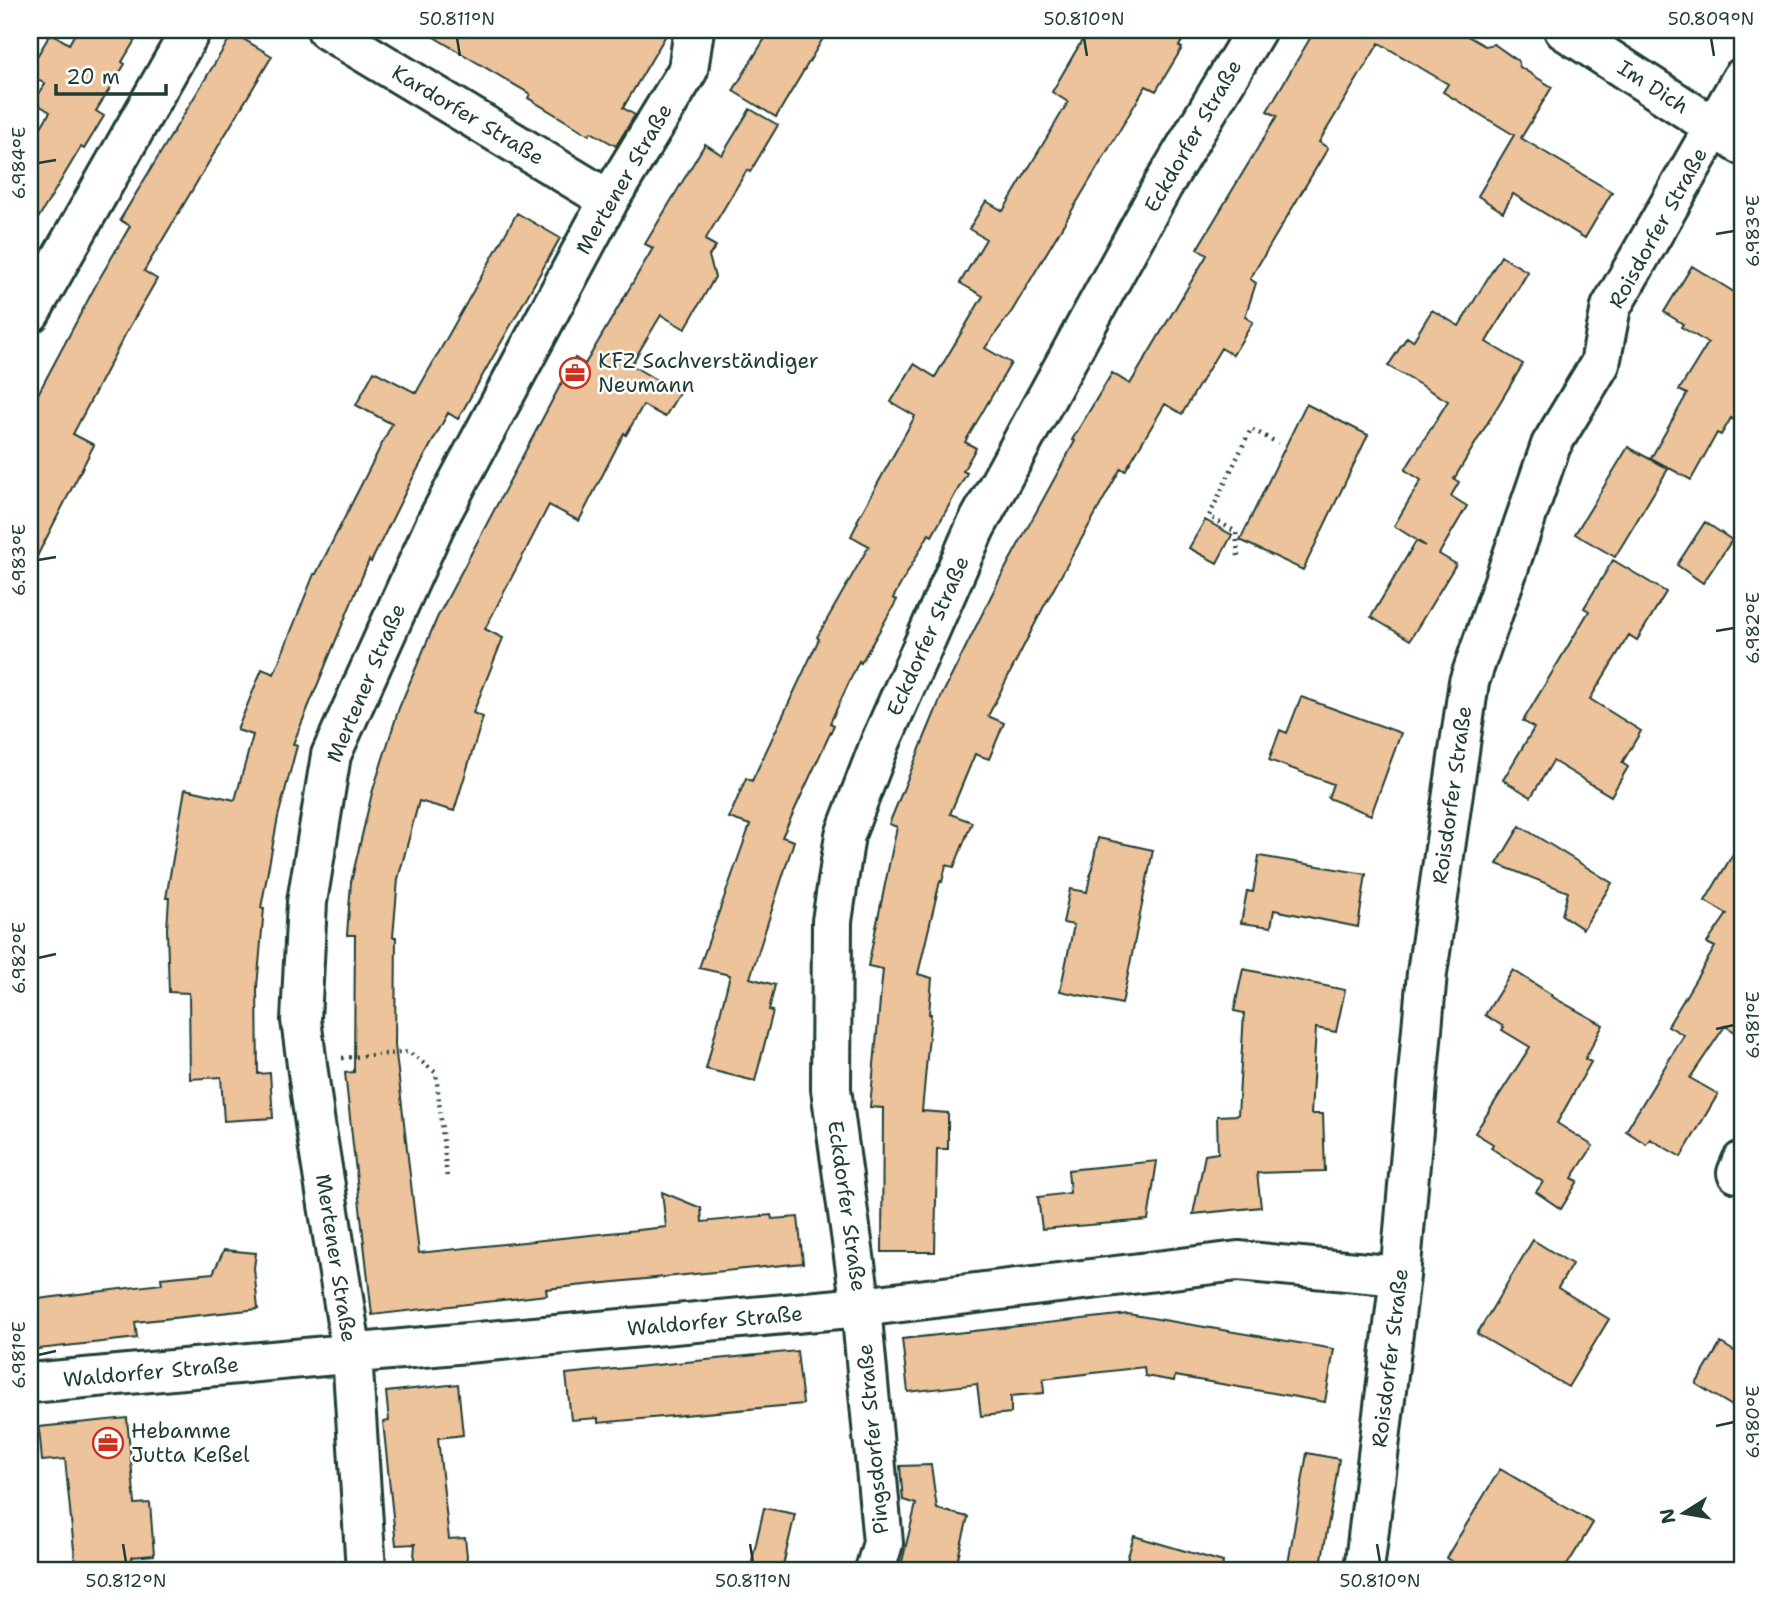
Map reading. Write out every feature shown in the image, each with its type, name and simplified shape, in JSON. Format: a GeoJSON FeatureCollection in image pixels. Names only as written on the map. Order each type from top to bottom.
{"type":"FeatureCollection","features":[{"type":"Feature","properties":{"kind":"street"},"geometry":{"type":"LineString","coordinates":[[30,313],[191,30]]}},
{"type":"Feature","properties":{"kind":"street","name":"Kardorfer Straße"},"geometry":{"type":"LineString","coordinates":[[327,30],[609,200]]}},
{"type":"Feature","properties":{"kind":"street","name":"Mertener Straße"},"geometry":{"type":"LineString","coordinates":[[366,1570],[352,1354],[301,1020],[307,902],[331,755],[435,525],[609,200],[688,70],[694,30]]}},
{"type":"Feature","properties":{"kind":"street","name":"Eckdorfer Straße"},"geometry":{"type":"LineString","coordinates":[[861,1307],[831,1089],[832,921],[845,835],[881,741],[975,528],[1163,187],[1256,30]]}},
{"type":"Feature","properties":{"kind":"street","name":"Im Dich"},"geometry":{"type":"LineString","coordinates":[[1564,30],[1729,136]]}},
{"type":"Feature","properties":{"kind":"street","name":"Roisdorfer Straße"},"geometry":{"type":"LineString","coordinates":[[1364,1570],[1400,1276],[1427,973],[1469,682],[1551,445],[1600,364],[1611,307],[1702,146],[1729,136],[1742,78]]}},
{"type":"Feature","properties":{"kind":"street","name":"Waldorfer Straße"},"geometry":{"type":"LineString","coordinates":[[30,1384],[861,1307],[1238,1261],[1400,1276]]}},
{"type":"Feature","properties":{"kind":"street","name":"Pingsdorfer Straße"},"geometry":{"type":"LineString","coordinates":[[861,1307],[883,1543],[875,1570]]}},
{"type":"Feature","properties":{"kind":"path"},"geometry":{"type":"LineString","coordinates":[[1238,556],[1236,532],[1209,516],[1251,429],[1278,443]]}},
{"type":"Feature","properties":{"kind":"path"},"geometry":{"type":"LineString","coordinates":[[306,1062],[409,1052],[436,1073],[447,1178]]}},
{"type":"Feature","properties":{"kind":"building"},"geometry":{"type":"Polygon","coordinates":[[[77,30],[141,30],[122,62],[125,64],[96,111],[104,116],[84,149],[81,147],[30,232],[30,145],[50,112],[34,102],[45,84],[30,75],[30,68],[51,33],[69,44],[77,30]]]}},
{"type":"Feature","properties":{"kind":"building"},"geometry":{"type":"Polygon","coordinates":[[[422,30],[669,30],[623,108],[635,115],[616,146],[591,132],[589,135],[528,98],[530,94],[422,30]]]}},
{"type":"Feature","properties":{"kind":"building"},"geometry":{"type":"Polygon","coordinates":[[[770,30],[828,30],[776,117],[733,91],[770,30]]]}},
{"type":"Feature","properties":{"kind":"building"},"geometry":{"type":"Polygon","coordinates":[[[1088,30],[1189,30],[1179,46],[1182,48],[1156,91],[1146,86],[1012,311],[985,348],[1011,363],[965,442],[976,448],[963,471],[967,473],[893,598],[897,600],[861,663],[859,661],[830,723],[834,725],[782,837],[794,841],[750,978],[775,985],[769,1010],[773,1011],[755,1081],[706,1069],[730,975],[699,968],[750,825],[729,818],[746,778],[752,781],[819,639],[817,637],[869,546],[851,536],[915,416],[891,402],[914,364],[935,377],[983,296],[960,283],[986,239],[969,229],[986,201],[1003,211],[1068,102],[1052,92],[1088,30]]]}},
{"type":"Feature","properties":{"kind":"building"},"geometry":{"type":"Polygon","coordinates":[[[1315,30],[1457,30],[1485,46],[1494,44],[1518,61],[1520,67],[1552,87],[1521,138],[1612,192],[1585,238],[1513,194],[1503,212],[1478,196],[1514,135],[1443,92],[1448,84],[1379,43],[1319,142],[1328,148],[1250,279],[1256,283],[1245,317],[1253,322],[1233,355],[1221,348],[1182,414],[1165,404],[1125,471],[1121,468],[1043,608],[988,716],[1004,723],[989,759],[975,754],[950,814],[972,822],[954,867],[946,865],[942,882],[940,881],[918,974],[932,978],[922,1111],[948,1113],[948,1149],[937,1149],[935,1252],[882,1252],[883,1108],[870,1107],[883,969],[868,966],[897,827],[889,824],[942,695],[999,580],[1075,441],[1072,440],[1112,373],[1130,384],[1207,255],[1197,249],[1277,116],[1267,111],[1315,30]]]}},
{"type":"Feature","properties":{"kind":"building"},"geometry":{"type":"Polygon","coordinates":[[[233,33],[272,56],[144,271],[157,279],[73,434],[94,445],[30,570],[30,409],[130,226],[120,220],[233,33]]]}},
{"type":"Feature","properties":{"kind":"building"},"geometry":{"type":"Polygon","coordinates":[[[750,109],[778,125],[705,240],[716,246],[709,256],[715,277],[685,329],[661,315],[631,365],[679,393],[665,417],[643,405],[626,435],[624,433],[579,521],[549,505],[485,629],[503,638],[473,713],[483,717],[454,811],[419,801],[398,879],[393,937],[396,937],[395,1045],[419,1253],[666,1227],[662,1192],[701,1208],[702,1222],[771,1215],[772,1219],[798,1217],[803,1263],[546,1289],[547,1295],[372,1315],[345,1073],[354,1072],[355,935],[347,935],[351,882],[372,793],[399,708],[437,618],[575,358],[585,364],[653,248],[645,244],[705,144],[722,155],[750,109]]]}},
{"type":"Feature","properties":{"kind":"building"},"geometry":{"type":"Polygon","coordinates":[[[517,213],[560,238],[458,419],[448,413],[371,562],[369,560],[293,744],[297,746],[278,817],[261,908],[264,908],[257,987],[258,1074],[270,1073],[273,1118],[224,1121],[221,1077],[190,1079],[189,993],[169,992],[169,898],[166,898],[185,789],[235,800],[253,735],[237,730],[262,669],[274,674],[314,574],[392,424],[356,405],[374,371],[416,393],[517,213]]]}},
{"type":"Feature","properties":{"kind":"building"},"geometry":{"type":"Polygon","coordinates":[[[1501,256],[1528,272],[1486,342],[1523,364],[1454,479],[1459,482],[1451,496],[1467,506],[1439,554],[1456,564],[1410,640],[1371,617],[1416,541],[1426,546],[1394,526],[1421,480],[1405,470],[1448,401],[1388,366],[1407,337],[1413,341],[1432,310],[1459,326],[1501,256]]]}},
{"type":"Feature","properties":{"kind":"building"},"geometry":{"type":"Polygon","coordinates":[[[1692,266],[1742,297],[1742,425],[1731,418],[1721,435],[1717,433],[1691,480],[1651,458],[1687,394],[1679,390],[1708,343],[1681,327],[1683,324],[1664,312],[1692,266]]]}},
{"type":"Feature","properties":{"kind":"building"},"geometry":{"type":"Polygon","coordinates":[[[1306,404],[1368,435],[1303,570],[1240,540],[1306,404]]]}},
{"type":"Feature","properties":{"kind":"building"},"geometry":{"type":"Polygon","coordinates":[[[1628,447],[1668,469],[1615,557],[1575,534],[1628,447]]]}},
{"type":"Feature","properties":{"kind":"building"},"geometry":{"type":"Polygon","coordinates":[[[1205,520],[1232,535],[1217,563],[1189,548],[1205,520]]]}},
{"type":"Feature","properties":{"kind":"building"},"geometry":{"type":"Polygon","coordinates":[[[1705,522],[1732,540],[1703,583],[1677,565],[1705,522]]]}},
{"type":"Feature","properties":{"kind":"building"},"geometry":{"type":"Polygon","coordinates":[[[1613,560],[1666,592],[1637,640],[1629,635],[1590,699],[1641,731],[1622,763],[1628,767],[1611,796],[1553,761],[1531,797],[1503,780],[1534,728],[1523,721],[1589,611],[1584,608],[1613,560]]]}},
{"type":"Feature","properties":{"kind":"building"},"geometry":{"type":"Polygon","coordinates":[[[1301,697],[1401,733],[1371,815],[1328,798],[1333,784],[1269,760],[1280,730],[1287,733],[1301,697]]]}},
{"type":"Feature","properties":{"kind":"building"},"geometry":{"type":"Polygon","coordinates":[[[1520,826],[1612,883],[1583,929],[1562,915],[1568,892],[1497,864],[1520,826]]]}},
{"type":"Feature","properties":{"kind":"building"},"geometry":{"type":"Polygon","coordinates":[[[1098,838],[1153,850],[1122,1004],[1060,991],[1074,925],[1063,923],[1070,889],[1087,892],[1098,838]]]}},
{"type":"Feature","properties":{"kind":"building"},"geometry":{"type":"Polygon","coordinates":[[[1742,839],[1742,1036],[1725,1026],[1690,1078],[1718,1094],[1681,1157],[1650,1139],[1646,1144],[1626,1131],[1684,1035],[1668,1026],[1715,947],[1707,943],[1727,914],[1705,901],[1742,839]]]}},
{"type":"Feature","properties":{"kind":"building"},"geometry":{"type":"Polygon","coordinates":[[[1259,856],[1366,874],[1358,927],[1274,910],[1271,927],[1241,923],[1247,891],[1253,892],[1259,856]]]}},
{"type":"Feature","properties":{"kind":"building"},"geometry":{"type":"Polygon","coordinates":[[[1243,969],[1345,990],[1336,1032],[1316,1028],[1311,1114],[1323,1114],[1325,1171],[1257,1173],[1261,1207],[1193,1214],[1205,1155],[1218,1153],[1217,1116],[1238,1115],[1244,1013],[1234,1011],[1243,969]]]}},
{"type":"Feature","properties":{"kind":"building"},"geometry":{"type":"Polygon","coordinates":[[[1513,970],[1551,996],[1603,1025],[1585,1059],[1591,1062],[1557,1123],[1593,1146],[1572,1178],[1578,1181],[1561,1209],[1536,1192],[1543,1182],[1491,1148],[1493,1144],[1475,1133],[1530,1047],[1502,1030],[1504,1027],[1485,1015],[1513,970]]]}},
{"type":"Feature","properties":{"kind":"building"},"geometry":{"type":"Polygon","coordinates":[[[1157,1161],[1148,1220],[1042,1229],[1038,1197],[1070,1193],[1068,1170],[1157,1161]]]}},
{"type":"Feature","properties":{"kind":"building"},"geometry":{"type":"Polygon","coordinates":[[[1533,1240],[1572,1264],[1558,1288],[1609,1319],[1568,1387],[1477,1334],[1533,1240]]]}},
{"type":"Feature","properties":{"kind":"building"},"geometry":{"type":"Polygon","coordinates":[[[224,1250],[256,1253],[254,1268],[258,1309],[135,1322],[137,1338],[30,1350],[30,1300],[162,1284],[161,1278],[213,1273],[224,1250]]]}},
{"type":"Feature","properties":{"kind":"building"},"geometry":{"type":"Polygon","coordinates":[[[1128,1314],[1334,1349],[1325,1402],[1175,1376],[1174,1381],[1145,1376],[1144,1367],[1043,1379],[1044,1393],[1011,1396],[1011,1413],[981,1416],[977,1384],[908,1392],[902,1339],[1128,1314]]]}},
{"type":"Feature","properties":{"kind":"building"},"geometry":{"type":"Polygon","coordinates":[[[1721,1343],[1742,1356],[1742,1412],[1696,1384],[1721,1343]]]}},
{"type":"Feature","properties":{"kind":"building"},"geometry":{"type":"Polygon","coordinates":[[[797,1351],[803,1404],[598,1423],[598,1418],[571,1420],[566,1374],[797,1351]]]}},
{"type":"Feature","properties":{"kind":"building"},"geometry":{"type":"Polygon","coordinates":[[[458,1384],[463,1435],[438,1438],[449,1539],[465,1538],[465,1570],[413,1570],[415,1544],[396,1545],[383,1422],[389,1421],[386,1392],[458,1384]]]}},
{"type":"Feature","properties":{"kind":"building"},"geometry":{"type":"Polygon","coordinates":[[[127,1418],[135,1504],[150,1503],[154,1555],[132,1557],[133,1568],[76,1570],[65,1459],[42,1461],[39,1427],[127,1418]]]}},
{"type":"Feature","properties":{"kind":"building"},"geometry":{"type":"Polygon","coordinates":[[[1307,1453],[1339,1459],[1334,1492],[1320,1570],[1287,1570],[1307,1453]]]}},
{"type":"Feature","properties":{"kind":"building"},"geometry":{"type":"Polygon","coordinates":[[[931,1465],[937,1509],[968,1517],[955,1570],[900,1570],[916,1504],[903,1500],[900,1466],[931,1465]]]}},
{"type":"Feature","properties":{"kind":"building"},"geometry":{"type":"Polygon","coordinates":[[[1500,1469],[1593,1523],[1564,1570],[1466,1570],[1446,1558],[1500,1469]]]}},
{"type":"Feature","properties":{"kind":"building"},"geometry":{"type":"Polygon","coordinates":[[[764,1508],[795,1514],[782,1570],[750,1570],[764,1508]]]}},
{"type":"Feature","properties":{"kind":"building"},"geometry":{"type":"Polygon","coordinates":[[[1134,1536],[1223,1562],[1222,1570],[1124,1570],[1134,1536]]]}},
{"type":"Feature","properties":{"kind":"place","name":"KFZ Sachverständiger Neumann"},"geometry":{"type":"Point","coordinates":[575,373]}},
{"type":"Feature","properties":{"kind":"place","name":"Hebamme Jutta Keßel"},"geometry":{"type":"Point","coordinates":[108,1443]}}]}
